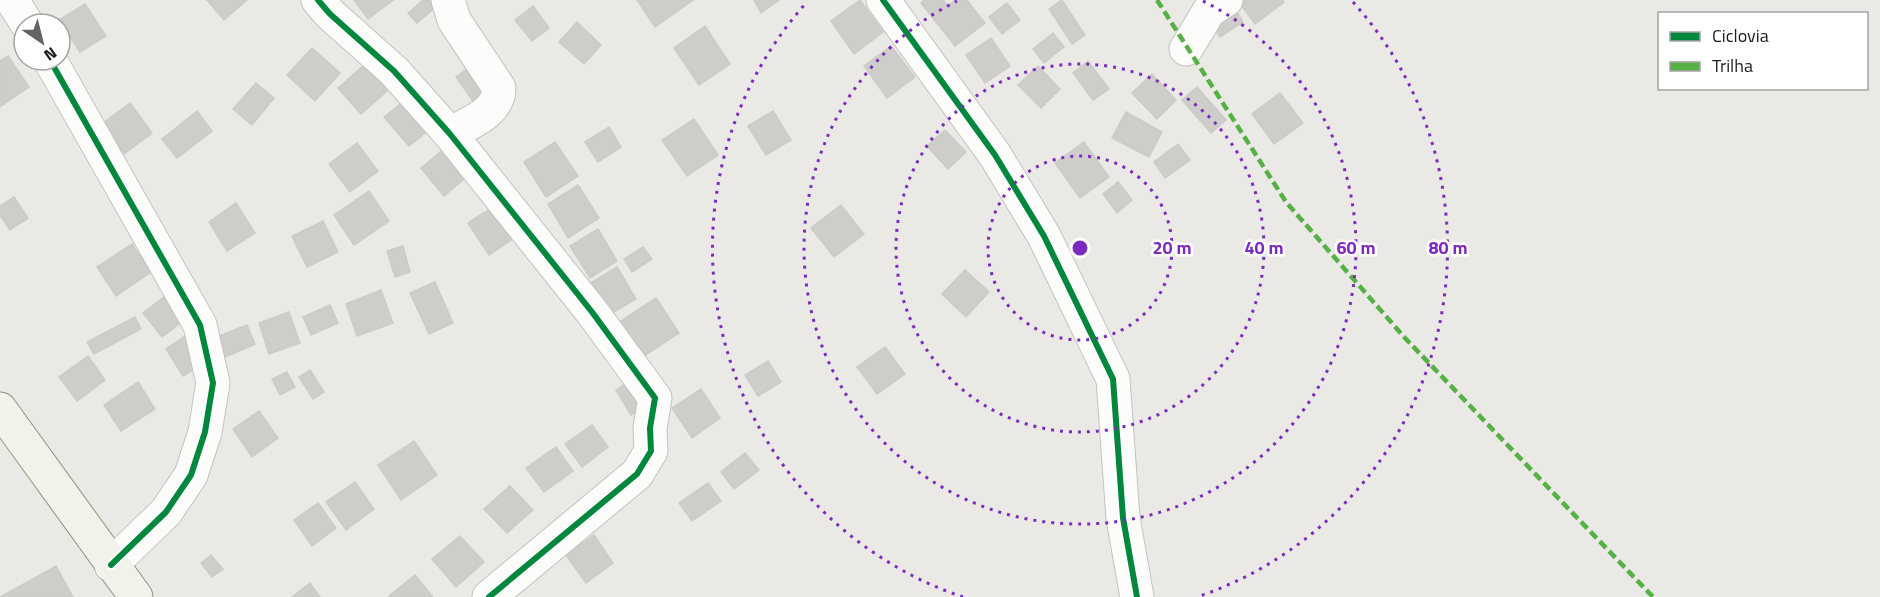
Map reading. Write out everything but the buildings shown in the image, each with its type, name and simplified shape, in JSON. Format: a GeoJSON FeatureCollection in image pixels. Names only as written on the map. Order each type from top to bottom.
{"type":"FeatureCollection","features":[{"type":"Feature","properties":{"kind":"main road"},"geometry":{"type":"LineString","coordinates":[[0,409],[136,597]]}},
{"type":"Feature","properties":{"kind":"street"},"geometry":{"type":"LineString","coordinates":[[318,0],[330,14],[393,71],[450,134],[592,312],[655,398],[650,428],[651,451],[637,474],[489,597]]}},
{"type":"Feature","properties":{"kind":"street"},"geometry":{"type":"LineString","coordinates":[[448,0],[454,20],[499,88],[499,98],[493,109],[450,134]]}},
{"type":"Feature","properties":{"kind":"street"},"geometry":{"type":"LineString","coordinates":[[883,0],[995,155],[1044,236],[1113,379],[1123,518],[1137,597]]}},
{"type":"Feature","properties":{"kind":"street"},"geometry":{"type":"LineString","coordinates":[[1186,49],[1209,11],[1226,0]]}},
{"type":"Feature","properties":{"kind":"street"},"geometry":{"type":"LineString","coordinates":[[57,72],[200,325],[213,382],[205,432],[191,476],[166,512],[111,565]]}},
{"type":"Feature","properties":{"kind":"marked path"},"geometry":{"type":"LineString","coordinates":[[1157,0],[1286,202],[1405,338],[1653,597]]}},
{"type":"Feature","properties":{"kind":"cycle path"},"geometry":{"type":"LineString","coordinates":[[318,0],[330,14],[394,71],[450,134],[592,312],[655,398],[650,428],[651,451],[637,474],[489,597]]}},
{"type":"Feature","properties":{"kind":"cycle path"},"geometry":{"type":"LineString","coordinates":[[883,0],[995,155],[1044,236],[1113,379],[1123,518],[1137,597]]}},
{"type":"Feature","properties":{"kind":"cycle path"},"geometry":{"type":"LineString","coordinates":[[57,72],[200,325],[213,383],[205,432],[191,475],[166,512],[111,565]]}}]}
